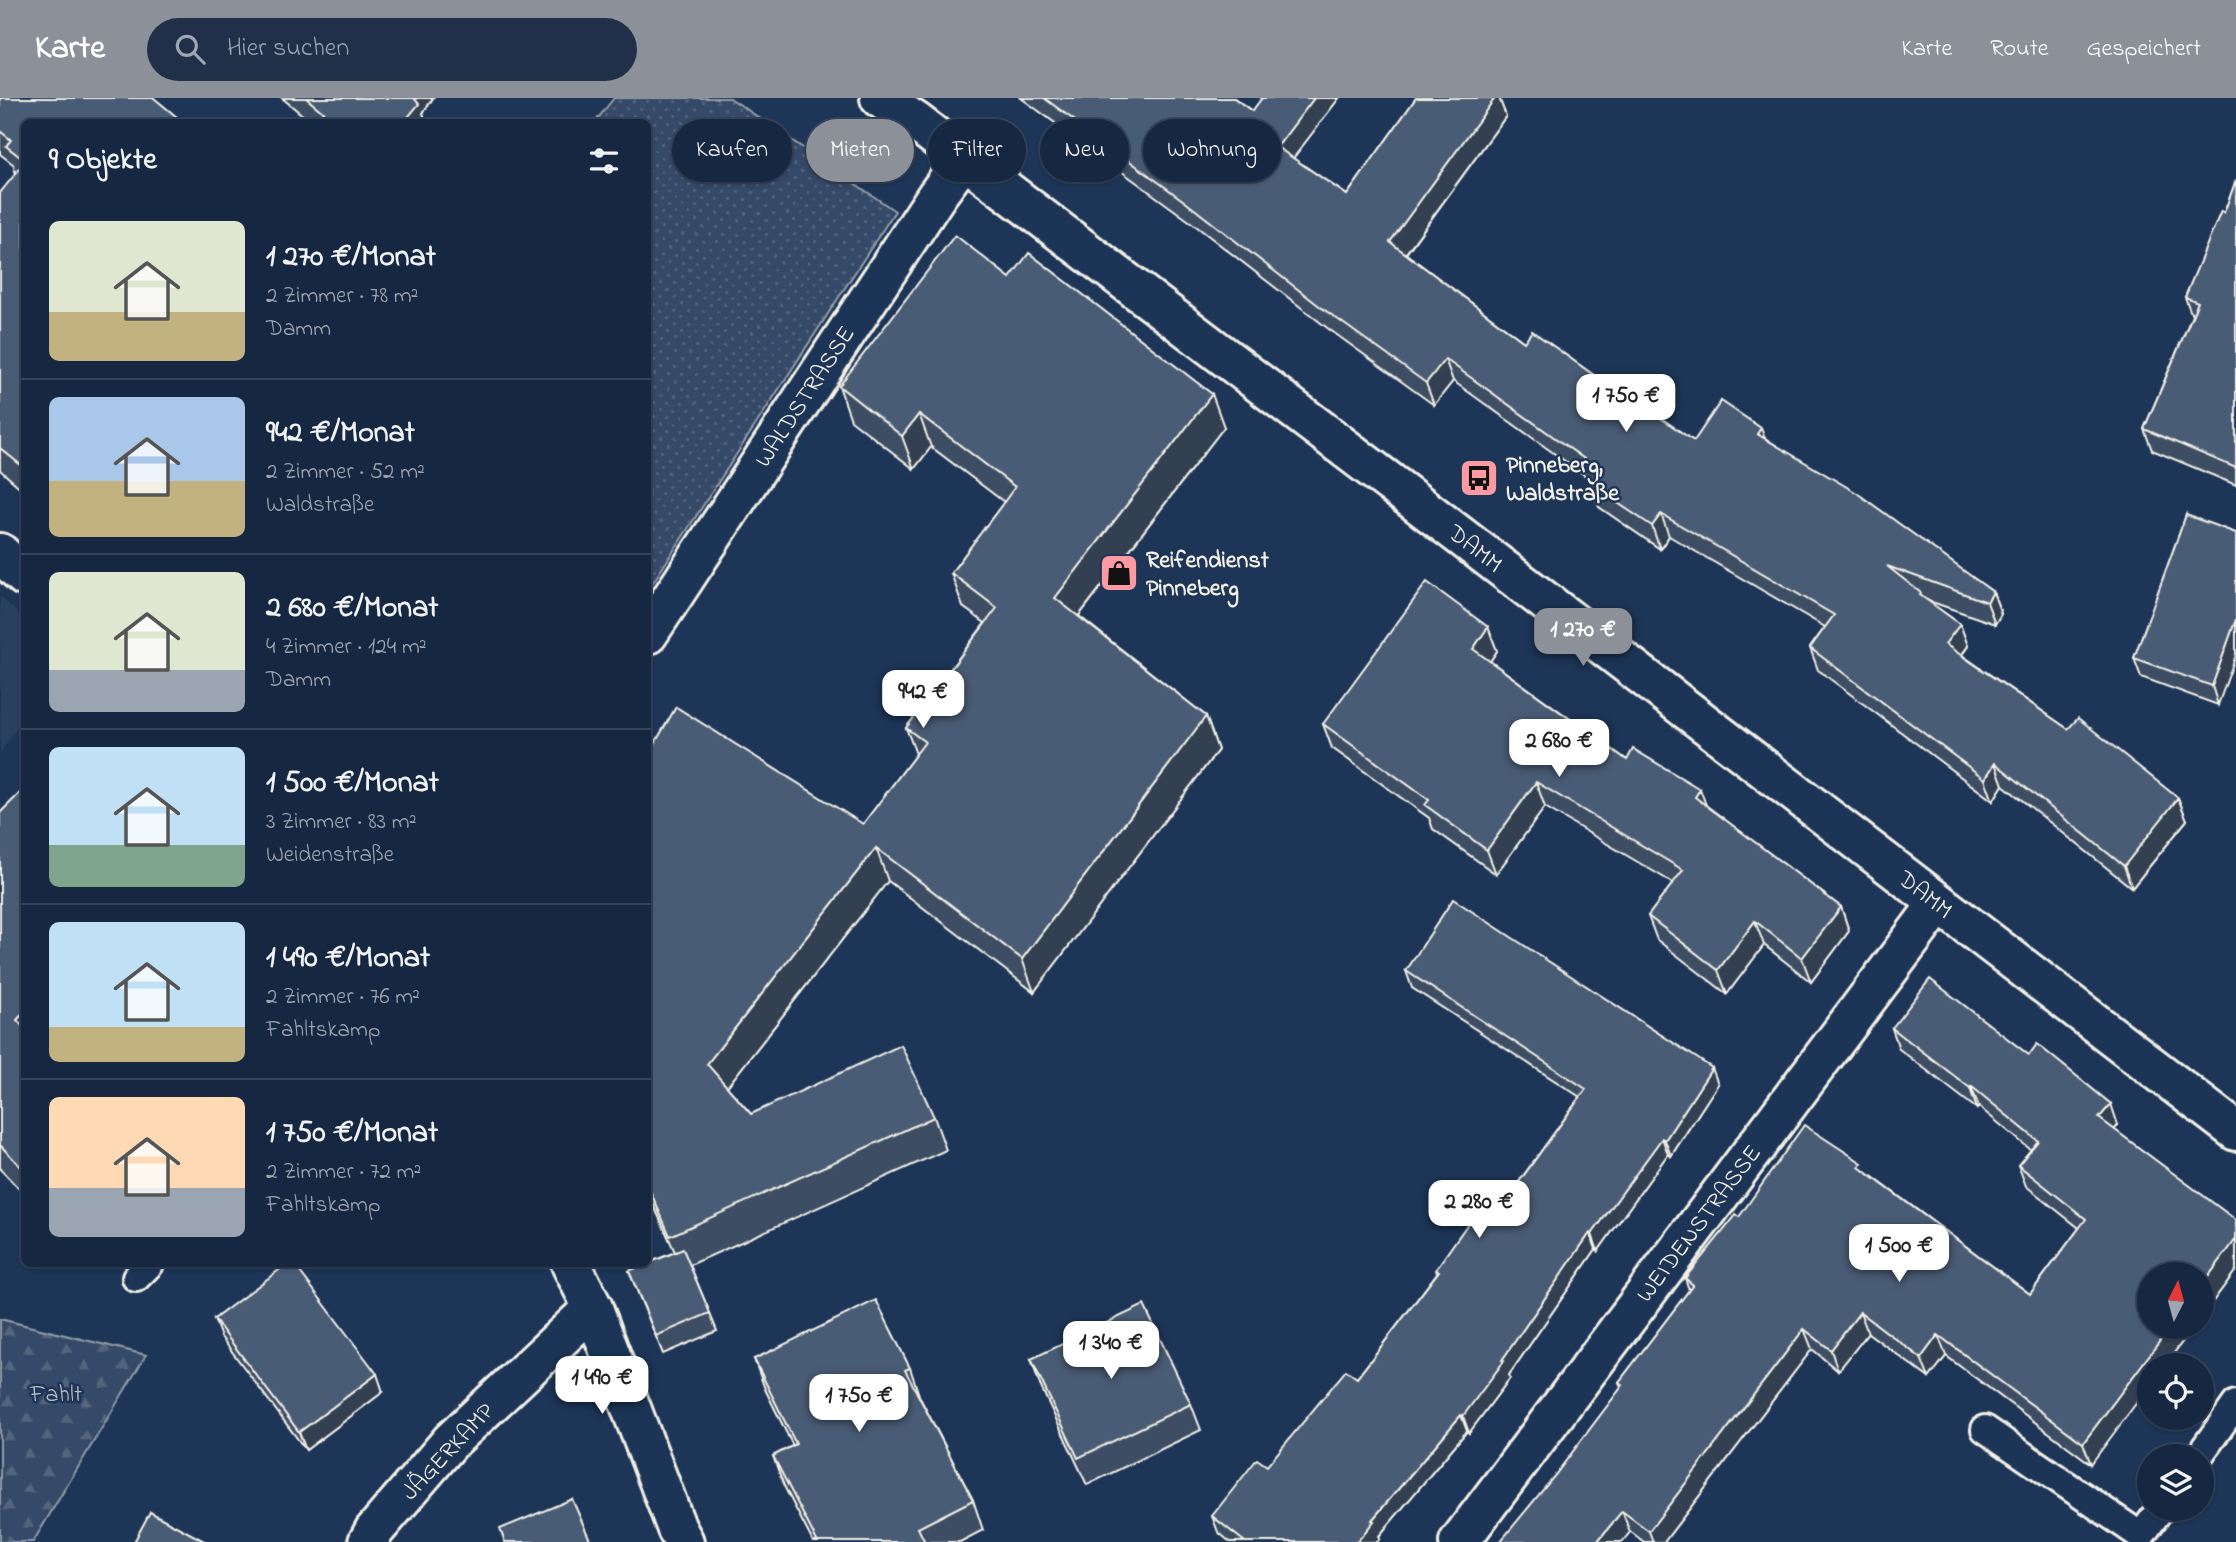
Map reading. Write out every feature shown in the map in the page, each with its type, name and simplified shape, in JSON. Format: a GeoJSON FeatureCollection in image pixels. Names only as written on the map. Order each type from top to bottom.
{"type":"FeatureCollection","features":[{"type":"Feature","properties":{"kind":"street","name":"DAMM"},"geometry":{"type":"LineString","coordinates":[[880,98],[928,132]]}},
{"type":"Feature","properties":{"kind":"street","name":"WALDSTRASSE"},"geometry":{"type":"LineString","coordinates":[[651,629],[947,182]]}},
{"type":"Feature","properties":{"kind":"street","name":"DAMM"},"geometry":{"type":"LineString","coordinates":[[992,182],[1457,534],[2236,1131]]}},
{"type":"Feature","properties":{"kind":"street"},"geometry":{"type":"LineString","coordinates":[[0,553],[21,573]]}},
{"type":"Feature","properties":{"kind":"street","name":"WEIDENSTRASSE"},"geometry":{"type":"LineString","coordinates":[[1459,1542],[1938,904]]}},
{"type":"Feature","properties":{"kind":"street"},"geometry":{"type":"LineString","coordinates":[[572,1267],[593,1308],[684,1542]]}},
{"type":"Feature","properties":{"kind":"street","name":"JÄGERKAMP"},"geometry":{"type":"LineString","coordinates":[[368,1542],[374,1531],[451,1441],[593,1308]]}},
{"type":"Feature","properties":{"kind":"lane"},"geometry":{"type":"LineString","coordinates":[[2208,1444],[2236,1404]]}},
{"type":"Feature","properties":{"kind":"lane"},"geometry":{"type":"LineString","coordinates":[[1984,1429],[2141,1536],[2152,1521]]}},
{"type":"Feature","properties":{"kind":"shaded area"},"geometry":{"type":"Polygon","coordinates":[[[0,596],[21,617],[21,722],[0,753],[0,596]]]}},
{"type":"Feature","properties":{"kind":"green space"},"geometry":{"type":"Polygon","coordinates":[[[614,98],[730,98],[761,119],[672,119],[672,182],[792,182],[792,140],[806,150],[806,182],[853,182],[895,211],[651,585],[651,119],[597,119],[614,98]]]}},
{"type":"Feature","properties":{"kind":"green space","name":"Fahlt"},"geometry":{"type":"Polygon","coordinates":[[[0,1319],[146,1355],[33,1542],[0,1542],[0,1319]]]}},
{"type":"Feature","properties":{"kind":"building"},"geometry":{"type":"Polygon","coordinates":[[[0,98],[154,98],[179,119],[21,119],[21,158],[6,146],[11,140],[0,131],[0,98]]]}},
{"type":"Feature","properties":{"kind":"building"},"geometry":{"type":"Polygon","coordinates":[[[306,98],[414,98],[419,104],[406,119],[331,119],[306,98]]]}},
{"type":"Feature","properties":{"kind":"building"},"geometry":{"type":"Polygon","coordinates":[[[1044,98],[1234,98],[1252,111],[1262,98],[1314,98],[1281,142],[1281,119],[1143,119],[1143,171],[1129,161],[1129,119],[1073,119],[1044,98]]]}},
{"type":"Feature","properties":{"kind":"building"},"geometry":{"type":"Polygon","coordinates":[[[1416,98],[1495,98],[1390,242],[1524,342],[1532,331],[1643,410],[1645,407],[1694,441],[1721,401],[1761,428],[1757,434],[1857,493],[1993,592],[1987,602],[1887,566],[1921,593],[1920,595],[1960,624],[1945,644],[2068,729],[2078,718],[2178,798],[2124,866],[1995,763],[1985,779],[1810,648],[1834,615],[1661,514],[1652,526],[1591,485],[1601,471],[1445,359],[1426,383],[1322,308],[1158,182],[1281,182],[1281,150],[1347,195],[1416,98]]]}},
{"type":"Feature","properties":{"kind":"building"},"geometry":{"type":"Polygon","coordinates":[[[21,167],[21,465],[0,448],[0,193],[21,167]]]}},
{"type":"Feature","properties":{"kind":"building"},"geometry":{"type":"Polygon","coordinates":[[[2236,180],[2236,468],[2144,429],[2198,302],[2185,297],[2221,211],[2224,213],[2236,180]]]}},
{"type":"Feature","properties":{"kind":"building"},"geometry":{"type":"Polygon","coordinates":[[[955,235],[1010,278],[1029,253],[1212,394],[1055,598],[1206,716],[1022,959],[876,848],[707,1064],[751,1114],[901,1045],[934,1117],[670,1236],[651,1193],[651,750],[676,707],[863,824],[925,742],[906,728],[997,608],[951,573],[1015,487],[919,414],[902,436],[839,386],[955,235]]]}},
{"type":"Feature","properties":{"kind":"building"},"geometry":{"type":"Polygon","coordinates":[[[2186,515],[2236,533],[2236,619],[2212,686],[2134,658],[2186,515]]]}},
{"type":"Feature","properties":{"kind":"building"},"geometry":{"type":"Polygon","coordinates":[[[1427,582],[1488,627],[1473,649],[1627,760],[1633,749],[1700,789],[1695,797],[1841,907],[1802,958],[1755,921],[1718,970],[1648,916],[1683,870],[1536,782],[1487,850],[1425,805],[1429,800],[1323,724],[1427,582]]]}},
{"type":"Feature","properties":{"kind":"building"},"geometry":{"type":"Polygon","coordinates":[[[21,792],[21,1015],[17,1020],[21,1025],[21,1167],[0,1145],[0,813],[21,792]]]}},
{"type":"Feature","properties":{"kind":"building"},"geometry":{"type":"Polygon","coordinates":[[[1453,899],[1712,1068],[1665,1140],[1662,1138],[1592,1234],[1590,1233],[1502,1360],[1504,1361],[1463,1416],[1461,1415],[1372,1520],[1374,1521],[1357,1542],[1245,1542],[1212,1516],[1257,1459],[1267,1466],[1346,1370],[1357,1378],[1439,1271],[1436,1269],[1481,1205],[1495,1215],[1586,1089],[1406,971],[1453,899]]]}},
{"type":"Feature","properties":{"kind":"building"},"geometry":{"type":"Polygon","coordinates":[[[1930,979],[2029,1055],[2037,1044],[2111,1104],[2099,1118],[2236,1220],[2236,1239],[2214,1269],[2214,1262],[2137,1262],[2137,1339],[2161,1339],[2151,1353],[2137,1353],[2137,1371],[2083,1443],[1938,1335],[1921,1358],[1860,1312],[1831,1350],[1804,1329],[1649,1531],[1622,1511],[1597,1542],[1500,1542],[1556,1474],[1623,1385],[1619,1382],[1693,1285],[1685,1278],[1736,1215],[1739,1217],[1804,1125],[1862,1163],[1859,1167],[2030,1294],[2086,1219],[2018,1165],[2038,1141],[1971,1086],[1970,1088],[1892,1028],[1930,979]]]}},
{"type":"Feature","properties":{"kind":"building"},"geometry":{"type":"Polygon","coordinates":[[[683,1249],[710,1313],[656,1336],[629,1271],[639,1267],[651,1267],[651,1262],[683,1249]]]}},
{"type":"Feature","properties":{"kind":"building"},"geometry":{"type":"Polygon","coordinates":[[[283,1267],[296,1267],[377,1374],[299,1432],[214,1319],[283,1267]]]}},
{"type":"Feature","properties":{"kind":"building"},"geometry":{"type":"Polygon","coordinates":[[[876,1300],[910,1368],[905,1370],[973,1500],[918,1528],[925,1542],[816,1542],[773,1456],[796,1444],[754,1359],[876,1300]]]}},
{"type":"Feature","properties":{"kind":"building"},"geometry":{"type":"Polygon","coordinates":[[[1144,1305],[1191,1404],[1078,1458],[1031,1359],[1144,1305]]]}},
{"type":"Feature","properties":{"kind":"building"},"geometry":{"type":"Polygon","coordinates":[[[572,1499],[591,1542],[505,1542],[500,1529],[572,1499]]]}},
{"type":"Feature","properties":{"kind":"building"},"geometry":{"type":"Polygon","coordinates":[[[150,1512],[206,1542],[134,1542],[150,1512]]]}},
{"type":"Feature","properties":{"kind":"place","name":"Pinneberg, Waldstraße"},"geometry":{"type":"Point","coordinates":[1479,478]}},
{"type":"Feature","properties":{"kind":"place","name":"Reifendienst Pinneberg"},"geometry":{"type":"Point","coordinates":[1119,573]}}]}
